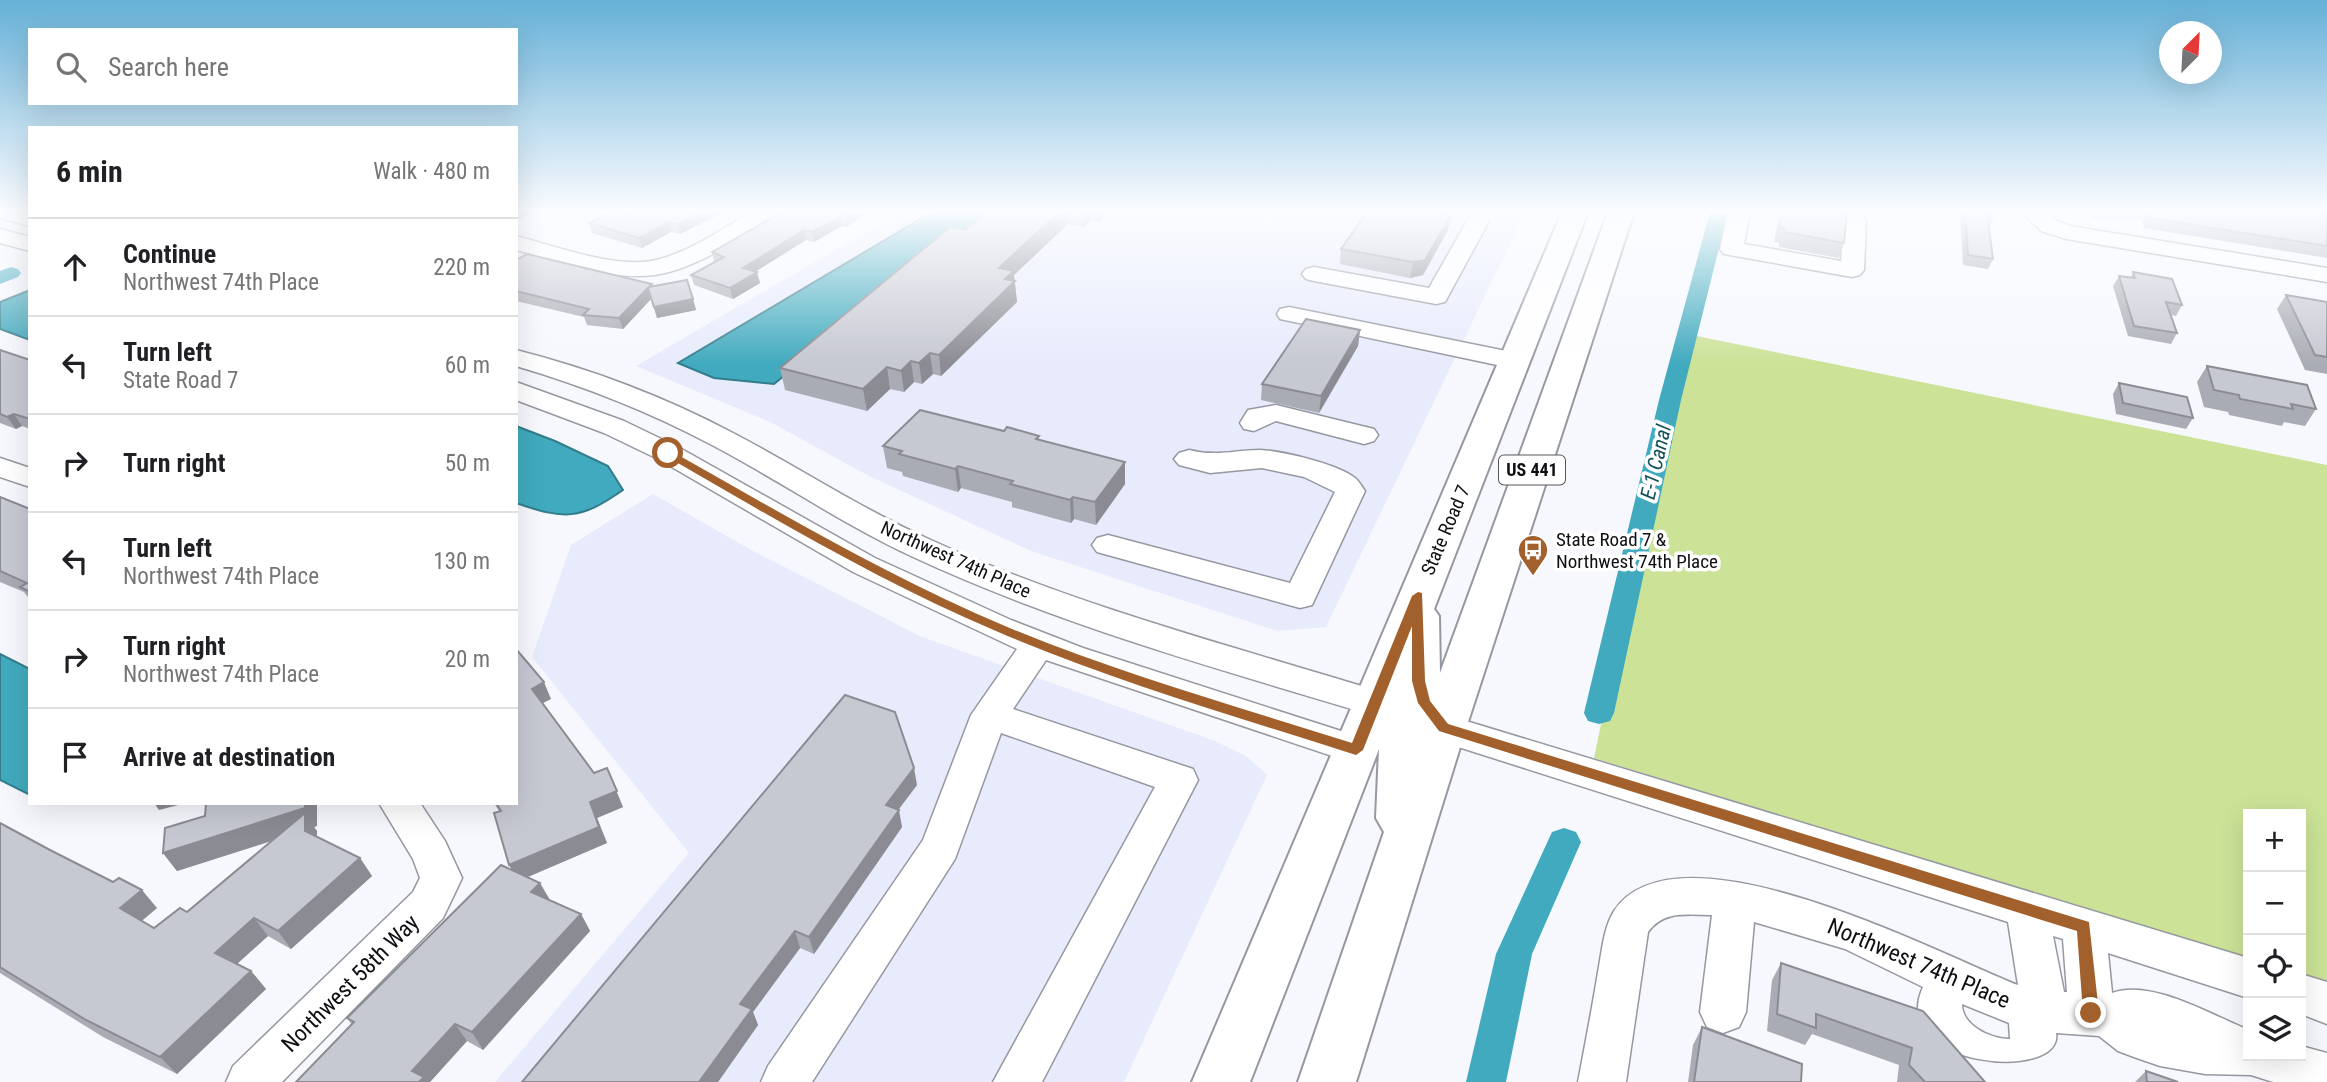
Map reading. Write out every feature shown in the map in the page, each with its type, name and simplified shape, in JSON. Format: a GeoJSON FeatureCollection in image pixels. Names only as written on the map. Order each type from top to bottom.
{"type":"FeatureCollection","features":[{"type":"Feature","properties":{"kind":"main road","name":"State Road 7"},"geometry":{"type":"LineString","coordinates":[[1221,1082],[1555,262]]}},
{"type":"Feature","properties":{"kind":"main road","name":"US 441"},"geometry":{"type":"LineString","coordinates":[[1327,1082],[1443,728],[1604,262]]}},
{"type":"Feature","properties":{"kind":"main road"},"geometry":{"type":"LineString","coordinates":[[1418,596],[1419,681],[1424,703],[1443,728]]}},
{"type":"Feature","properties":{"kind":"main road"},"geometry":{"type":"LineString","coordinates":[[1375,703],[1394,721],[1403,752],[1398,869]]}},
{"type":"Feature","properties":{"kind":"street"},"geometry":{"type":"LineString","coordinates":[[602,262],[626,268],[656,268],[670,262]]}},
{"type":"Feature","properties":{"kind":"street"},"geometry":{"type":"LineString","coordinates":[[1314,274],[1436,297],[1455,262]]}},
{"type":"Feature","properties":{"kind":"street"},"geometry":{"type":"LineString","coordinates":[[1809,262],[1852,270],[1852,262]]}},
{"type":"Feature","properties":{"kind":"street"},"geometry":{"type":"LineString","coordinates":[[2251,262],[2327,275]]}},
{"type":"Feature","properties":{"kind":"street"},"geometry":{"type":"LineString","coordinates":[[1293,308],[1518,355]]}},
{"type":"Feature","properties":{"kind":"street","name":"Northwest 74th Place"},"geometry":{"type":"LineString","coordinates":[[518,359],[641,401],[722,439],[921,548],[994,579],[1132,628],[1375,703]]}},
{"type":"Feature","properties":{"kind":"street"},"geometry":{"type":"LineString","coordinates":[[518,391],[614,427],[668,453],[863,565],[941,602],[1071,657],[1356,750]]}},
{"type":"Feature","properties":{"kind":"street"},"geometry":{"type":"LineString","coordinates":[[1254,423],[1258,416],[1276,413],[1364,435]]}},
{"type":"Feature","properties":{"kind":"street"},"geometry":{"type":"LineString","coordinates":[[1108,545],[1300,597],[1350,491],[1343,484],[1313,470],[1262,459],[1210,464],[1189,459]]}},
{"type":"Feature","properties":{"kind":"street"},"geometry":{"type":"LineString","coordinates":[[0,467],[28,477]]}},
{"type":"Feature","properties":{"kind":"street"},"geometry":{"type":"LineString","coordinates":[[785,1082],[941,847],[989,715],[1039,644]]}},
{"type":"Feature","properties":{"kind":"street"},"geometry":{"type":"LineString","coordinates":[[989,715],[1179,780],[1017,1082]]}},
{"type":"Feature","properties":{"kind":"street"},"geometry":{"type":"LineString","coordinates":[[1443,728],[2243,976]]}},
{"type":"Feature","properties":{"kind":"street","name":"Northwest 58th Way"},"geometry":{"type":"LineString","coordinates":[[250,1082],[428,905],[442,878],[431,853],[399,805]]}},
{"type":"Feature","properties":{"kind":"street","name":"Northwest 74th Place"},"geometry":{"type":"LineString","coordinates":[[1602,1082],[1628,926],[1642,907],[1670,897],[1735,900],[1764,905],[1855,933],[1954,980],[2038,1010],[2099,1014]]}},
{"type":"Feature","properties":{"kind":"street"},"geometry":{"type":"LineString","coordinates":[[1723,1012],[1735,900]]}},
{"type":"Feature","properties":{"kind":"street","name":"Northwest 74th Place"},"geometry":{"type":"LineString","coordinates":[[2026,909],[2038,1010]]}},
{"type":"Feature","properties":{"kind":"street"},"geometry":{"type":"LineString","coordinates":[[2084,927],[2099,1014],[2134,1037],[2205,1052],[2243,1053]]}},
{"type":"Feature","properties":{"kind":"street"},"geometry":{"type":"LineString","coordinates":[[1954,980],[1944,988],[1938,999],[1938,1016],[1947,1036],[1963,1055],[1981,1065],[2001,1072],[2017,1070],[2026,1064],[2032,1054],[2038,1010]]}},
{"type":"Feature","properties":{"kind":"street"},"geometry":{"type":"LineString","coordinates":[[2306,996],[2327,1003]]}},
{"type":"Feature","properties":{"kind":"street"},"geometry":{"type":"LineString","coordinates":[[2277,1061],[2327,1076]]}},
{"type":"Feature","properties":{"kind":"shaded area"},"geometry":{"type":"Polygon","coordinates":[[[813,262],[1501,262],[1326,627],[1277,631],[1031,551],[869,476],[770,422],[636,366],[813,262]]]}},
{"type":"Feature","properties":{"kind":"shaded area"},"geometry":{"type":"Polygon","coordinates":[[[653,494],[753,551],[922,637],[1215,741],[1246,756],[1267,775],[1124,1082],[495,1082],[689,853],[532,657],[571,545],[653,494]]]}},
{"type":"Feature","properties":{"kind":"green space"},"geometry":{"type":"Polygon","coordinates":[[[1682,333],[2327,465],[2327,985],[2306,979],[2306,809],[2243,809],[2243,958],[1594,758],[1682,333]]]}},
{"type":"Feature","properties":{"kind":"water"},"geometry":{"type":"Polygon","coordinates":[[[847,262],[923,262],[774,384],[714,378],[678,363],[847,262]]]}},
{"type":"Feature","properties":{"kind":"water"},"geometry":{"type":"Polygon","coordinates":[[[28,291],[28,339],[0,329],[0,302],[28,291]]]}},
{"type":"Feature","properties":{"kind":"water"},"geometry":{"type":"Polygon","coordinates":[[[518,427],[608,466],[623,490],[583,512],[547,512],[518,504],[518,427]]]}},
{"type":"Feature","properties":{"kind":"water"},"geometry":{"type":"Polygon","coordinates":[[[0,654],[28,668],[28,794],[0,780],[0,654]]]}},
{"type":"Feature","properties":{"kind":"building"},"geometry":{"type":"Polygon","coordinates":[[[518,262],[562,262],[652,284],[649,287],[687,280],[693,299],[654,307],[648,288],[619,318],[583,315],[589,309],[518,291],[518,262]]]}},
{"type":"Feature","properties":{"kind":"building"},"geometry":{"type":"Polygon","coordinates":[[[714,262],[752,262],[743,268],[757,272],[730,288],[691,275],[714,262]]]}},
{"type":"Feature","properties":{"kind":"building"},"geometry":{"type":"Polygon","coordinates":[[[907,262],[1005,262],[999,268],[1014,271],[1005,279],[1015,281],[939,355],[930,353],[919,363],[911,361],[901,371],[887,367],[863,389],[780,368],[907,262]]]}},
{"type":"Feature","properties":{"kind":"building"},"geometry":{"type":"Polygon","coordinates":[[[2133,272],[2172,279],[2182,305],[2166,302],[2177,333],[2134,326],[2119,276],[2135,278],[2133,272]]]}},
{"type":"Feature","properties":{"kind":"building"},"geometry":{"type":"Polygon","coordinates":[[[2286,295],[2327,302],[2327,357],[2315,355],[2286,295]]]}},
{"type":"Feature","properties":{"kind":"building"},"geometry":{"type":"Polygon","coordinates":[[[1306,319],[1360,330],[1321,396],[1262,384],[1306,319]]]}},
{"type":"Feature","properties":{"kind":"building"},"geometry":{"type":"Polygon","coordinates":[[[0,350],[28,359],[28,418],[14,414],[7,417],[0,414],[0,350]]]}},
{"type":"Feature","properties":{"kind":"building"},"geometry":{"type":"Polygon","coordinates":[[[2207,366],[2307,385],[2316,409],[2291,404],[2293,409],[2240,399],[2239,395],[2214,390],[2207,366]]]}},
{"type":"Feature","properties":{"kind":"building"},"geometry":{"type":"Polygon","coordinates":[[[2119,383],[2187,397],[2193,418],[2123,403],[2119,383]]]}},
{"type":"Feature","properties":{"kind":"building"},"geometry":{"type":"Polygon","coordinates":[[[920,410],[1004,431],[1007,427],[1039,436],[1036,439],[1125,462],[1095,502],[1073,497],[1070,500],[1010,484],[1013,481],[958,466],[955,469],[899,454],[902,451],[883,446],[920,410]]]}},
{"type":"Feature","properties":{"kind":"building"},"geometry":{"type":"Polygon","coordinates":[[[0,497],[28,508],[28,591],[20,587],[27,583],[0,571],[0,497]]]}},
{"type":"Feature","properties":{"kind":"building"},"geometry":{"type":"Polygon","coordinates":[[[518,651],[544,682],[532,689],[594,773],[607,768],[617,791],[590,802],[599,827],[509,865],[494,813],[501,811],[497,805],[518,805],[518,651]]]}},
{"type":"Feature","properties":{"kind":"building"},"geometry":{"type":"Polygon","coordinates":[[[845,695],[895,712],[914,768],[886,805],[899,810],[809,937],[795,931],[740,1004],[752,1009],[699,1082],[522,1082],[845,695]]]}},
{"type":"Feature","properties":{"kind":"building"},"geometry":{"type":"Polygon","coordinates":[[[206,805],[305,805],[305,808],[163,853],[165,828],[205,816],[206,805]]]}},
{"type":"Feature","properties":{"kind":"building"},"geometry":{"type":"Polygon","coordinates":[[[305,813],[305,831],[360,858],[278,931],[254,918],[215,953],[251,971],[160,1057],[86,1020],[0,967],[0,823],[113,882],[119,878],[142,890],[120,908],[154,928],[180,908],[187,912],[305,813]]]}},
{"type":"Feature","properties":{"kind":"building"},"geometry":{"type":"Polygon","coordinates":[[[501,865],[540,883],[531,892],[581,914],[472,1032],[455,1024],[412,1071],[424,1077],[419,1082],[296,1082],[354,1022],[347,1018],[501,865]]]}},
{"type":"Feature","properties":{"kind":"building"},"geometry":{"type":"Polygon","coordinates":[[[1781,963],[1923,1011],[1985,1082],[1925,1082],[1909,1065],[1912,1048],[1816,1014],[1816,1028],[1777,1014],[1781,963]]]}},
{"type":"Feature","properties":{"kind":"building"},"geometry":{"type":"Polygon","coordinates":[[[1702,1027],[1802,1064],[1801,1082],[1694,1082],[1702,1027]]]}},
{"type":"Feature","properties":{"kind":"building"},"geometry":{"type":"Polygon","coordinates":[[[2146,1071],[2178,1082],[2147,1082],[2146,1071]]]}},
{"type":"Feature","properties":{"kind":"waterway","name":"E-1 Canal"},"geometry":{"type":"LineString","coordinates":[[1599,713],[1670,400],[1706,262]]}},
{"type":"Feature","properties":{"kind":"waterway"},"geometry":{"type":"LineString","coordinates":[[0,278],[11,273]]}},
{"type":"Feature","properties":{"kind":"waterway","name":"E-1 Canal"},"geometry":{"type":"LineString","coordinates":[[1486,1082],[1514,954],[1564,842]]}},
{"type":"Feature","properties":{"kind":"place","name":"State Road 7 & Northwest 74th Place"},"geometry":{"type":"Point","coordinates":[1533,577]}},
{"type":"Feature","properties":{"kind":"route"},"geometry":{"type":"LineString","coordinates":[[668,453],[863,565],[999,628],[1071,657],[1356,750],[1418,596],[1419,681],[1424,703],[1443,728],[2084,927],[2091,1013]]}}]}
